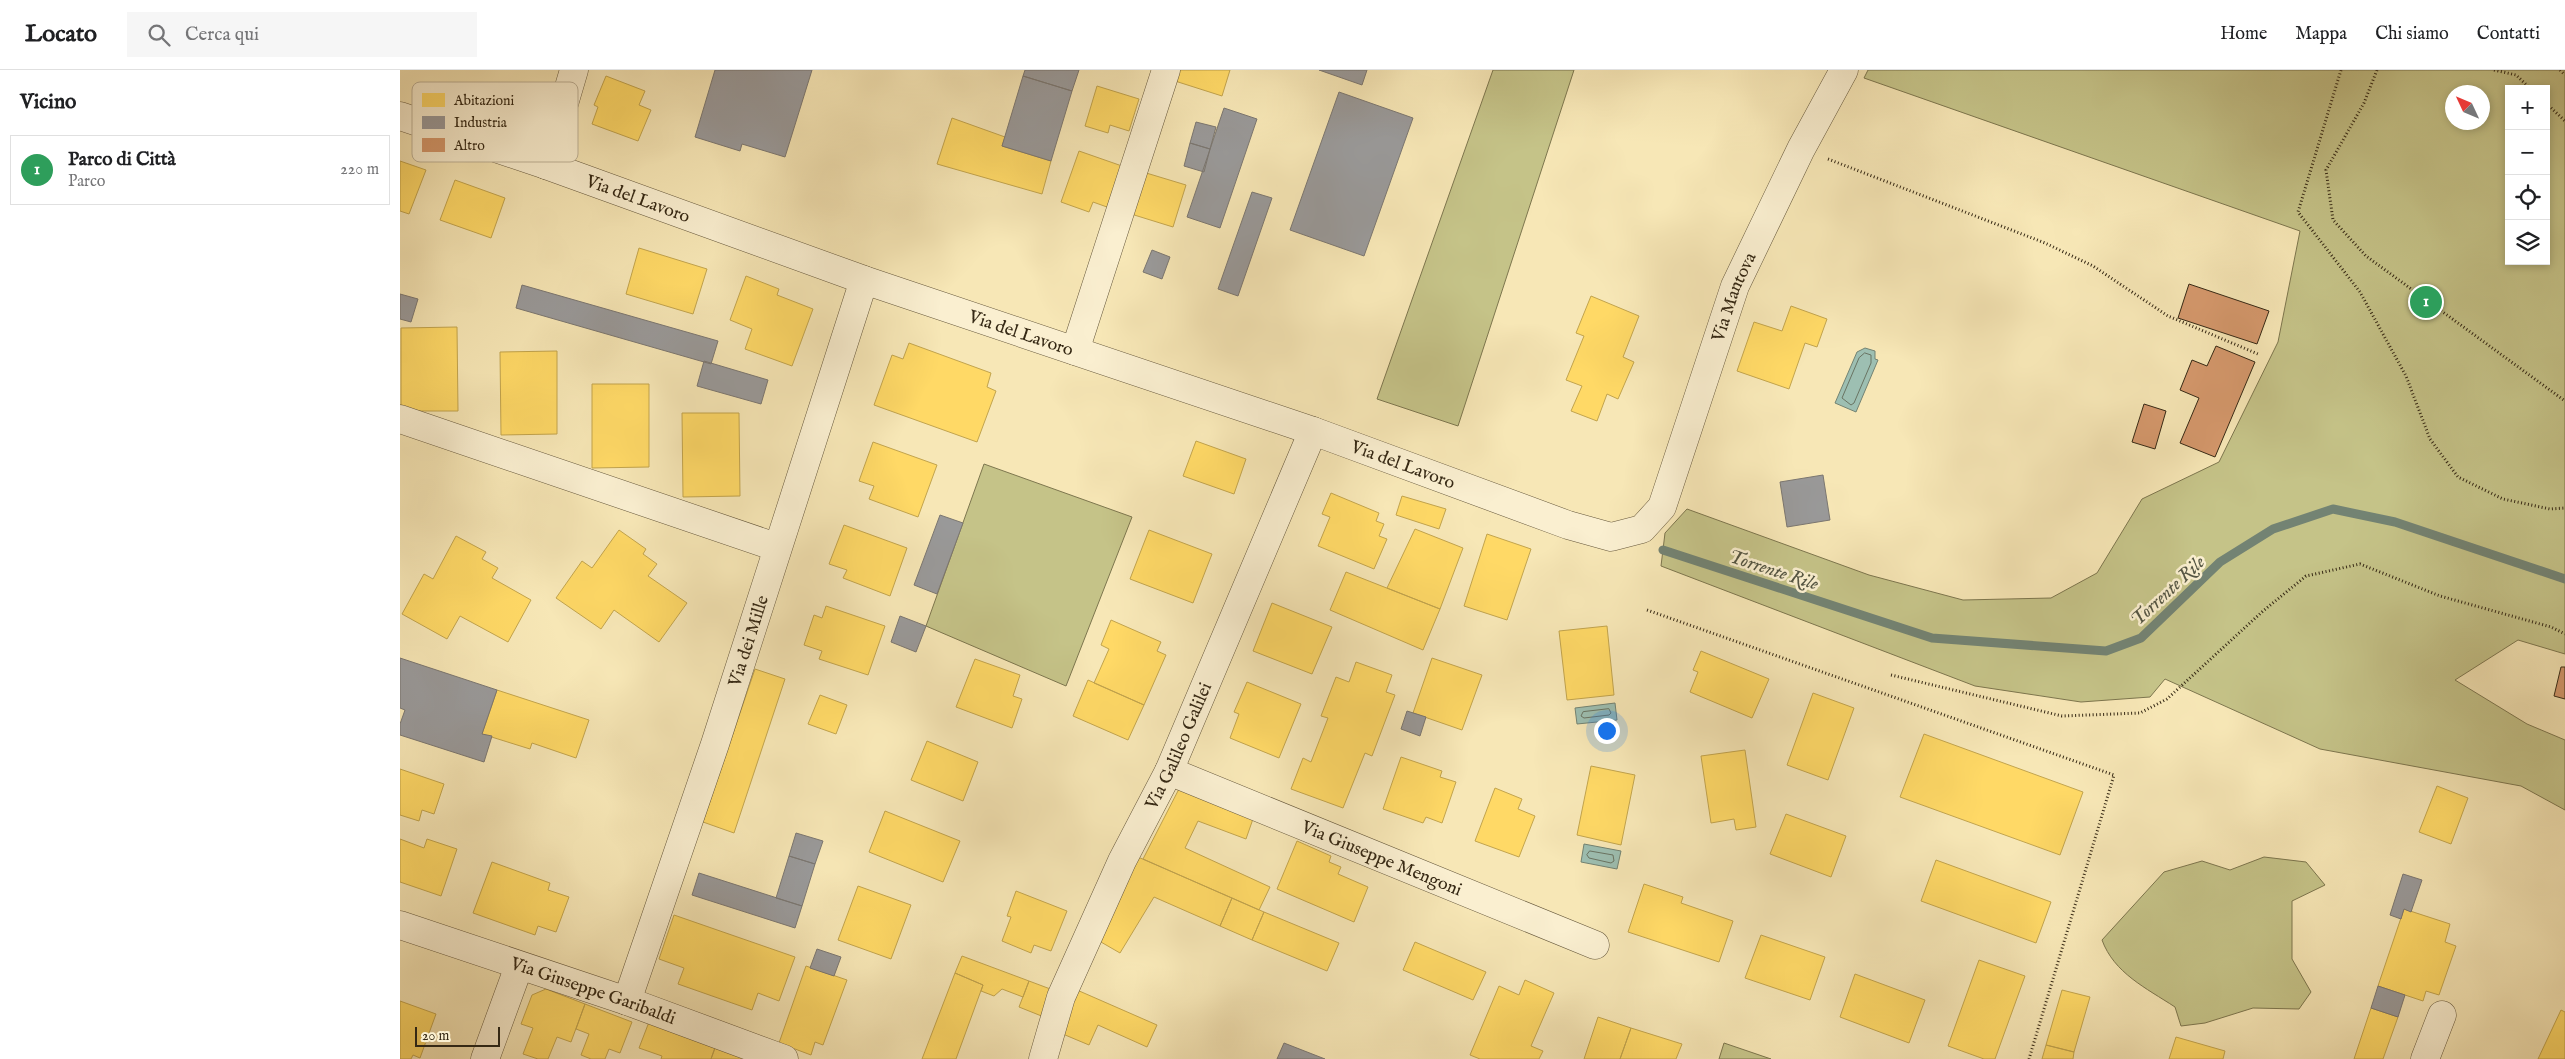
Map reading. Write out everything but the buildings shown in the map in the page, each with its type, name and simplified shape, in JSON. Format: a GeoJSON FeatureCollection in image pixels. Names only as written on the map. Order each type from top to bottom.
{"type":"FeatureCollection","features":[{"type":"Feature","properties":{"kind":"street"},"geometry":{"type":"LineString","coordinates":[[570,82],[574,70]]}},
{"type":"Feature","properties":{"kind":"street"},"geometry":{"type":"LineString","coordinates":[[1076,351],[1166,70]]}},
{"type":"Feature","properties":{"kind":"street","name":"Via Mantova"},"geometry":{"type":"LineString","coordinates":[[1642,529],[1662,507],[1735,286],[1801,149],[1844,70]]}},
{"type":"Feature","properties":{"kind":"street","name":"Via del Lavoro"},"geometry":{"type":"LineString","coordinates":[[400,116],[412,120]]}},
{"type":"Feature","properties":{"kind":"street","name":"Via del Lavoro"},"geometry":{"type":"LineString","coordinates":[[537,162],[864,280],[1313,431],[1577,528],[1610,537],[1642,529]]}},
{"type":"Feature","properties":{"kind":"street","name":"Via dei Mille"},"geometry":{"type":"LineString","coordinates":[[627,1001],[715,744],[776,547],[864,280]]}},
{"type":"Feature","properties":{"kind":"street"},"geometry":{"type":"LineString","coordinates":[[400,419],[776,547]]}},
{"type":"Feature","properties":{"kind":"street","name":"Via Galileo Galilei"},"geometry":{"type":"LineString","coordinates":[[1044,1059],[1061,997],[1122,861],[1169,771],[1313,431]]}},
{"type":"Feature","properties":{"kind":"street","name":"Via Giuseppe Mengoni"},"geometry":{"type":"LineString","coordinates":[[1169,771],[1595,944]]}},
{"type":"Feature","properties":{"kind":"street","name":"Via Giuseppe Garibaldi"},"geometry":{"type":"LineString","coordinates":[[400,926],[627,1001],[784,1059]]}},
{"type":"Feature","properties":{"kind":"street"},"geometry":{"type":"LineString","coordinates":[[484,1059],[519,966]]}},
{"type":"Feature","properties":{"kind":"street"},"geometry":{"type":"LineString","coordinates":[[2425,1059],[2442,1015]]}},
{"type":"Feature","properties":{"kind":"path"},"geometry":{"type":"LineString","coordinates":[[2341,70],[2298,212],[2360,292],[2406,376],[2430,439],[2458,477],[2503,499],[2550,509],[2565,508]]}},
{"type":"Feature","properties":{"kind":"path"},"geometry":{"type":"LineString","coordinates":[[2377,70],[2364,104],[2326,170],[2333,220],[2366,256],[2565,401]]}},
{"type":"Feature","properties":{"kind":"path"},"geometry":{"type":"LineString","coordinates":[[2494,70],[2516,75],[2527,85]]}},
{"type":"Feature","properties":{"kind":"path"},"geometry":{"type":"LineString","coordinates":[[2560,70],[2565,75]]}},
{"type":"Feature","properties":{"kind":"path"},"geometry":{"type":"LineString","coordinates":[[2550,107],[2565,120]]}},
{"type":"Feature","properties":{"kind":"path"},"geometry":{"type":"LineString","coordinates":[[1801,149],[2045,243],[2093,266],[2168,316],[2258,354]]}},
{"type":"Feature","properties":{"kind":"path"},"geometry":{"type":"LineString","coordinates":[[1892,675],[2062,716],[2140,713],[2167,699],[2263,611],[2306,576],[2360,564],[2440,596],[2551,627],[2565,634]]}},
{"type":"Feature","properties":{"kind":"path"},"geometry":{"type":"LineString","coordinates":[[1647,610],[2114,775],[2029,1059]]}},
{"type":"Feature","properties":{"kind":"shaded area"},"geometry":{"type":"Polygon","coordinates":[[[1493,70],[1574,70],[1458,426],[1377,399],[1493,70]]]}},
{"type":"Feature","properties":{"kind":"shaded area"},"geometry":{"type":"Polygon","coordinates":[[[1868,70],[2565,70],[2565,654],[2518,640],[2455,680],[2527,724],[2565,740],[2565,810],[2521,786],[2320,749],[2165,679],[2150,697],[2081,702],[1975,686],[1661,566],[1665,533],[1687,509],[1869,575],[1963,600],[2051,598],[2097,573],[2142,499],[2219,462],[2278,342],[2300,231],[1864,78],[1868,70]]]}},
{"type":"Feature","properties":{"kind":"shaded area"},"geometry":{"type":"Polygon","coordinates":[[[984,464],[1132,517],[1066,686],[926,626],[984,464]]]}},
{"type":"Feature","properties":{"kind":"shaded area"},"geometry":{"type":"Polygon","coordinates":[[[2264,857],[2306,862],[2325,885],[2292,901],[2292,959],[2311,992],[2299,1009],[2253,1008],[2205,1023],[2181,1026],[2175,1007],[2142,986],[2123,971],[2107,952],[2102,940],[2164,872],[2202,861],[2230,870],[2264,857]]]}},
{"type":"Feature","properties":{"kind":"shaded area"},"geometry":{"type":"Polygon","coordinates":[[[1724,1043],[1771,1059],[1719,1059],[1724,1043]]]}},
{"type":"Feature","properties":{"kind":"water"},"geometry":{"type":"Polygon","coordinates":[[[1865,348],[1875,351],[1875,359],[1878,360],[1856,412],[1835,403],[1857,352],[1865,348]]]}},
{"type":"Feature","properties":{"kind":"water"},"geometry":{"type":"Polygon","coordinates":[[[1615,703],[1617,720],[1577,724],[1575,708],[1615,703]]]}},
{"type":"Feature","properties":{"kind":"water"},"geometry":{"type":"Polygon","coordinates":[[[1584,844],[1621,851],[1617,869],[1581,862],[1584,844]]]}},
{"type":"Feature","properties":{"kind":"waterway","name":"Torrente Rile"},"geometry":{"type":"LineString","coordinates":[[1663,550],[1932,638],[2106,651],[2141,638],[2220,562],[2273,529],[2333,509],[2395,522],[2565,579]]}},
{"type":"Feature","properties":{"kind":"place","name":"Parco di Città"},"geometry":{"type":"Point","coordinates":[2426,302]}}]}
